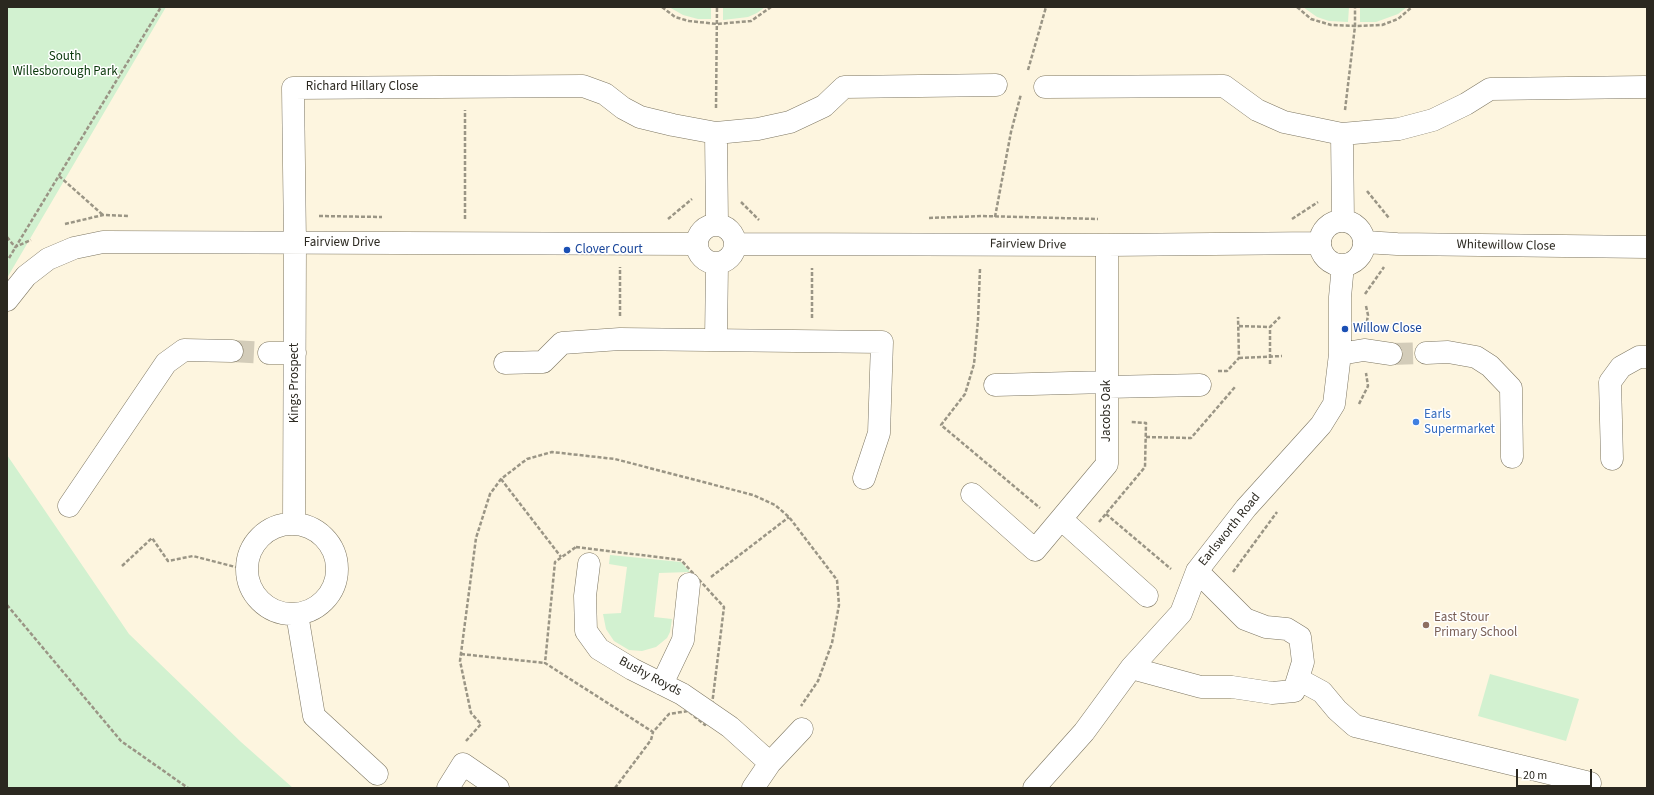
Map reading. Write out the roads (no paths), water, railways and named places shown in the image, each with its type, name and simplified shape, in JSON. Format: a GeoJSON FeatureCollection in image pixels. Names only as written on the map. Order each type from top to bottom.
{"type":"FeatureCollection","features":[{"type":"Feature","properties":{"kind":"street"},"geometry":{"type":"LineString","coordinates":[[716,224],[716,133],[758,129],[790,122],[824,106],[844,88],[996,85]]}},
{"type":"Feature","properties":{"kind":"street","name":"Richard Hillary Close"},"geometry":{"type":"LineString","coordinates":[[295,243],[293,88],[583,86],[605,94],[623,108],[640,117],[716,133]]}},
{"type":"Feature","properties":{"kind":"street"},"geometry":{"type":"LineString","coordinates":[[1045,86],[1224,86],[1257,110],[1284,122],[1342,134],[1399,129],[1432,120],[1466,104],[1490,89],[1645,87]]}},
{"type":"Feature","properties":{"kind":"street"},"geometry":{"type":"LineString","coordinates":[[1342,134],[1343,221]]}},
{"type":"Feature","properties":{"kind":"street"},"geometry":{"type":"LineString","coordinates":[[1343,221],[1356,225],[1363,236],[1364,242],[1364,249],[1356,260],[1343,266],[1336,265],[1324,256],[1320,243],[1324,229],[1329,225],[1343,221]]}},
{"type":"Feature","properties":{"kind":"street"},"geometry":{"type":"LineString","coordinates":[[716,224],[728,228],[732,232],[736,244],[735,250],[729,260],[717,264],[705,260],[701,256],[697,244],[701,232],[705,228],[716,224]]}},
{"type":"Feature","properties":{"kind":"street","name":"Whitewillow Close"},"geometry":{"type":"LineString","coordinates":[[1364,242],[1397,244],[1647,247]]}},
{"type":"Feature","properties":{"kind":"street","name":"Fairview Drive"},"geometry":{"type":"LineString","coordinates":[[7,300],[26,276],[48,259],[74,248],[95,243],[697,244]]}},
{"type":"Feature","properties":{"kind":"street","name":"Kings Prospect"},"geometry":{"type":"LineString","coordinates":[[294,524],[295,243]]}},
{"type":"Feature","properties":{"kind":"street","name":"Fairview Drive"},"geometry":{"type":"LineString","coordinates":[[736,244],[1106,246],[1320,243]]}},
{"type":"Feature","properties":{"kind":"street","name":"Jacobs Oak"},"geometry":{"type":"LineString","coordinates":[[972,494],[1035,550],[1107,464],[1106,246]]}},
{"type":"Feature","properties":{"kind":"street"},"geometry":{"type":"LineString","coordinates":[[716,340],[717,264]]}},
{"type":"Feature","properties":{"kind":"street","name":"Earlsworth Road"},"geometry":{"type":"LineString","coordinates":[[1034,788],[1084,732],[1131,668],[1182,613],[1197,571],[1246,508],[1321,425],[1334,404],[1340,354],[1340,297],[1343,266]]}},
{"type":"Feature","properties":{"kind":"street"},"geometry":{"type":"LineString","coordinates":[[506,363],[543,362],[562,343],[624,339],[882,342],[880,433],[864,478]]}},
{"type":"Feature","properties":{"kind":"street"},"geometry":{"type":"LineString","coordinates":[[69,506],[166,363],[184,350],[232,351]]}},
{"type":"Feature","properties":{"kind":"street"},"geometry":{"type":"LineString","coordinates":[[1340,354],[1364,350],[1391,354]]}},
{"type":"Feature","properties":{"kind":"street"},"geometry":{"type":"LineString","coordinates":[[1426,353],[1448,352],[1476,357],[1490,366],[1511,388],[1512,457]]}},
{"type":"Feature","properties":{"kind":"street"},"geometry":{"type":"LineString","coordinates":[[269,353],[295,353]]}},
{"type":"Feature","properties":{"kind":"street"},"geometry":{"type":"LineString","coordinates":[[1612,459],[1610,382],[1621,367],[1639,357],[1647,357]]}},
{"type":"Feature","properties":{"kind":"street"},"geometry":{"type":"LineString","coordinates":[[995,385],[1107,384],[1208,378]]}},
{"type":"Feature","properties":{"kind":"street"},"geometry":{"type":"LineString","coordinates":[[1061,519],[1146,596]]}},
{"type":"Feature","properties":{"kind":"street"},"geometry":{"type":"LineString","coordinates":[[294,524],[309,526],[322,534],[331,545],[334,552],[337,560],[338,575],[333,589],[324,601],[312,610],[297,614],[282,613],[269,607],[258,598],[250,585],[247,570],[249,556],[256,543],[266,532],[279,526],[294,524]]}},
{"type":"Feature","properties":{"kind":"street","name":"Bushy Royds"},"geometry":{"type":"LineString","coordinates":[[589,564],[585,596],[586,631],[600,649],[632,669],[682,694],[711,713],[730,727],[770,763]]}},
{"type":"Feature","properties":{"kind":"street"},"geometry":{"type":"LineString","coordinates":[[1131,668],[1201,687],[1232,687],[1272,693],[1294,691],[1303,662],[1300,637],[1287,628],[1266,627],[1245,619],[1197,571]]}},
{"type":"Feature","properties":{"kind":"street"},"geometry":{"type":"LineString","coordinates":[[662,684],[683,640],[696,584]]}},
{"type":"Feature","properties":{"kind":"street"},"geometry":{"type":"LineString","coordinates":[[297,614],[314,716],[377,774]]}},
{"type":"Feature","properties":{"kind":"street"},"geometry":{"type":"LineString","coordinates":[[1298,679],[1322,692],[1337,710],[1355,726],[1590,783]]}},
{"type":"Feature","properties":{"kind":"street"},"geometry":{"type":"LineString","coordinates":[[753,788],[770,763],[802,729]]}},
{"type":"Feature","properties":{"kind":"street"},"geometry":{"type":"LineString","coordinates":[[448,788],[463,764],[498,788]]}},
{"type":"Feature","properties":{"kind":"tunnel"},"geometry":{"type":"LineString","coordinates":[[232,351],[269,353]]}},
{"type":"Feature","properties":{"kind":"tunnel"},"geometry":{"type":"LineString","coordinates":[[1391,354],[1426,353]]}},
{"type":"Feature","properties":{"kind":"place","name":"Clover Court"},"geometry":{"type":"Point","coordinates":[567,250]}},
{"type":"Feature","properties":{"kind":"place","name":"Willow Close"},"geometry":{"type":"Point","coordinates":[1345,329]}},
{"type":"Feature","properties":{"kind":"place","name":"Earls Supermarket"},"geometry":{"type":"Point","coordinates":[1416,422]}},
{"type":"Feature","properties":{"kind":"place","name":"East Stour Primary School"},"geometry":{"type":"Point","coordinates":[1426,625]}},
{"type":"Feature","properties":{"kind":"park label","name":"South Willesborough Park"},"geometry":{"type":"Point","coordinates":[65,64]}}]}
